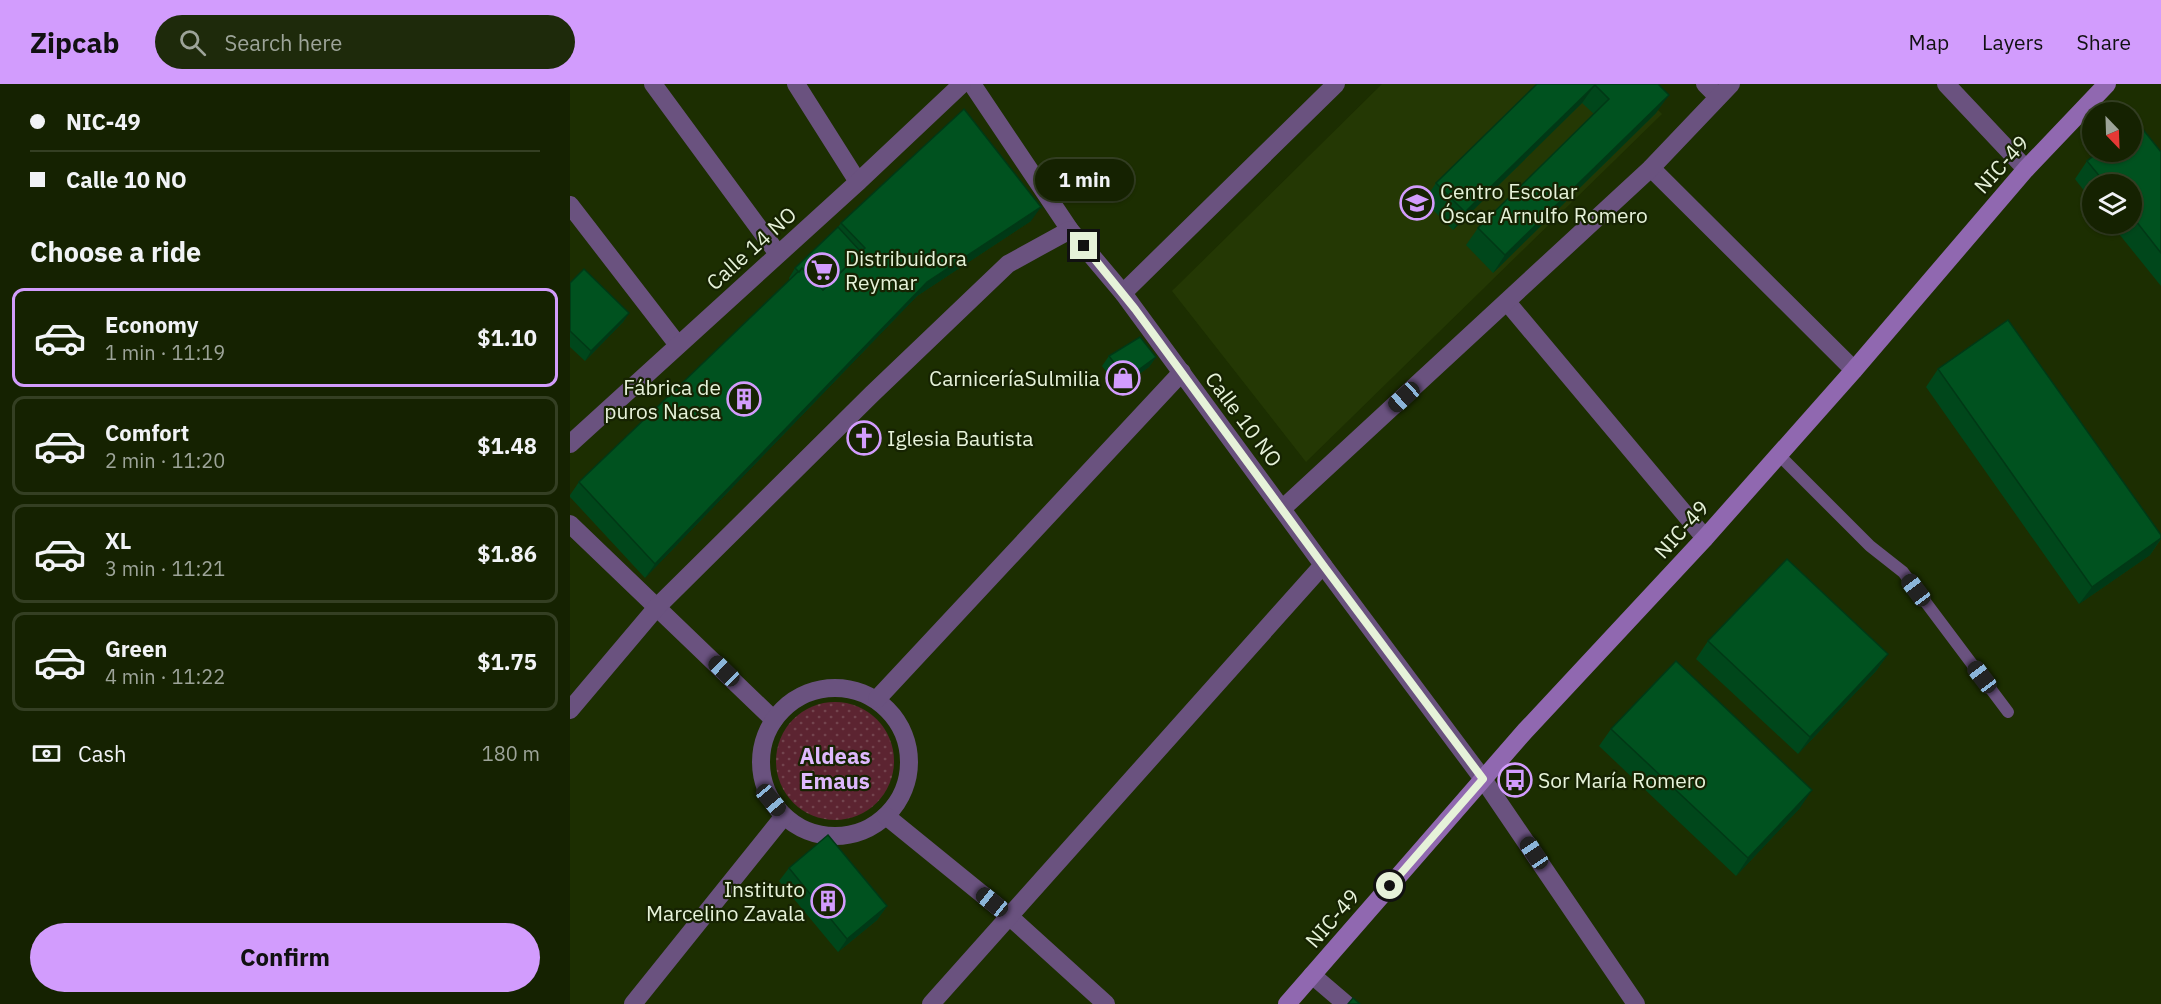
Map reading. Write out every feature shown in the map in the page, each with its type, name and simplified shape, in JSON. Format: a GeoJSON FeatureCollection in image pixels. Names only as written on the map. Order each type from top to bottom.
{"type":"FeatureCollection","features":[{"type":"Feature","properties":{"kind":"street"},"geometry":{"type":"LineString","coordinates":[[653,84],[778,254]]}},
{"type":"Feature","properties":{"kind":"street"},"geometry":{"type":"LineString","coordinates":[[796,84],[858,182]]}},
{"type":"Feature","properties":{"kind":"street","name":"Calle 14 NO"},"geometry":{"type":"LineString","coordinates":[[570,444],[858,182],[962,84]]}},
{"type":"Feature","properties":{"kind":"street","name":"Calle 10 NO"},"geometry":{"type":"LineString","coordinates":[[972,84],[1070,230],[1123,293],[1483,779],[1636,1004]]}},
{"type":"Feature","properties":{"kind":"street"},"geometry":{"type":"LineString","coordinates":[[1123,293],[1336,84]]}},
{"type":"Feature","properties":{"kind":"street"},"geometry":{"type":"LineString","coordinates":[[1705,84],[1718,97]]}},
{"type":"Feature","properties":{"kind":"street"},"geometry":{"type":"LineString","coordinates":[[1283,508],[1652,168],[1731,84]]}},
{"type":"Feature","properties":{"kind":"street"},"geometry":{"type":"LineString","coordinates":[[1946,84],[2026,169]]}},
{"type":"Feature","properties":{"kind":"street","name":"NIC-49"},"geometry":{"type":"LineString","coordinates":[[1287,1004],[1525,731],[1705,538],[1854,370],[2026,169],[2107,84]]}},
{"type":"Feature","properties":{"kind":"street"},"geometry":{"type":"LineString","coordinates":[[1652,168],[1854,370]]}},
{"type":"Feature","properties":{"kind":"street"},"geometry":{"type":"LineString","coordinates":[[570,205],[678,345]]}},
{"type":"Feature","properties":{"kind":"street"},"geometry":{"type":"LineString","coordinates":[[570,710],[657,607],[872,394],[1008,264],[1070,230]]}},
{"type":"Feature","properties":{"kind":"street"},"geometry":{"type":"LineString","coordinates":[[1508,302],[1705,538]]}},
{"type":"Feature","properties":{"kind":"street"},"geometry":{"type":"LineString","coordinates":[[877,699],[1182,372]]}},
{"type":"Feature","properties":{"kind":"street"},"geometry":{"type":"LineString","coordinates":[[570,524],[774,720]]}},
{"type":"Feature","properties":{"kind":"street"},"geometry":{"type":"LineString","coordinates":[[931,1004],[1323,565]]}},
{"type":"Feature","properties":{"kind":"street"},"geometry":{"type":"LineString","coordinates":[[821,688],[850,688],[877,699],[900,724],[910,756],[905,789],[886,816],[867,829],[846,835],[824,835],[802,828],[784,816],[771,800],[763,780],[761,759],[764,739],[774,720],[794,699],[821,688]]}},
{"type":"Feature","properties":{"kind":"street"},"geometry":{"type":"LineString","coordinates":[[633,1004],[784,816]]}},
{"type":"Feature","properties":{"kind":"street"},"geometry":{"type":"LineString","coordinates":[[886,816],[1009,916],[1106,1004]]}},
{"type":"Feature","properties":{"kind":"street"},"geometry":{"type":"LineString","coordinates":[[1312,975],[1346,1004]]}},
{"type":"Feature","properties":{"kind":"lane"},"geometry":{"type":"LineString","coordinates":[[1778,454],[1870,546],[1903,572],[2008,712]]}},
{"type":"Feature","properties":{"kind":"shaded area","name":"Centro Escolar Óscar Arnulfo Romero"},"geometry":{"type":"Polygon","coordinates":[[[1382,84],[1633,84],[1662,114],[1306,462],[1172,291],[1382,84]]]}},
{"type":"Feature","properties":{"kind":"shaded area"},"geometry":{"type":"Polygon","coordinates":[[[835,702],[846,703],[868,712],[884,728],[893,750],[893,772],[884,794],[868,810],[846,819],[835,820],[824,819],[802,810],[786,794],[777,772],[776,761],[777,750],[786,728],[802,712],[824,703],[835,702]]]}},
{"type":"Feature","properties":{"kind":"building"},"geometry":{"type":"Polygon","coordinates":[[[1537,84],[1658,84],[1669,95],[1505,255],[1478,228],[1609,99],[1595,85],[1465,212],[1436,183],[1537,84]]]}},
{"type":"Feature","properties":{"kind":"building","name":"Fábrica de puros Nacsa"},"geometry":{"type":"Polygon","coordinates":[[[964,109],[1041,207],[927,282],[655,564],[579,482],[802,268],[823,290],[865,248],[841,223],[964,109]]]}},
{"type":"Feature","properties":{"kind":"building"},"geometry":{"type":"Polygon","coordinates":[[[2142,128],[2161,152],[2161,253],[2142,229],[2142,174],[2098,174],[2088,162],[2142,162],[2142,128]]]}},
{"type":"Feature","properties":{"kind":"building","name":"Distribuidora Reymar"},"geometry":{"type":"Polygon","coordinates":[[[838,227],[861,252],[823,290],[802,268],[799,272],[795,268],[838,227]]]}},
{"type":"Feature","properties":{"kind":"building"},"geometry":{"type":"Polygon","coordinates":[[[584,269],[629,313],[591,351],[570,331],[570,283],[584,269]]]}},
{"type":"Feature","properties":{"kind":"building"},"geometry":{"type":"Polygon","coordinates":[[[2008,320],[2161,535],[2161,538],[2092,587],[1938,369],[2008,320]]]}},
{"type":"Feature","properties":{"kind":"building"},"geometry":{"type":"Polygon","coordinates":[[[1140,337],[1156,357],[1126,379],[1109,356],[1140,337]]]}},
{"type":"Feature","properties":{"kind":"building"},"geometry":{"type":"Polygon","coordinates":[[[1787,559],[1888,654],[1810,737],[1708,641],[1787,559]]]}},
{"type":"Feature","properties":{"kind":"building"},"geometry":{"type":"Polygon","coordinates":[[[1676,661],[1812,790],[1748,858],[1611,729],[1676,661]]]}},
{"type":"Feature","properties":{"kind":"building","name":"Instituto Marcelino Zavala"},"geometry":{"type":"Polygon","coordinates":[[[828,835],[887,906],[847,939],[789,868],[828,835]]]}},
{"type":"Feature","properties":{"kind":"building"},"geometry":{"type":"Polygon","coordinates":[[[1353,998],[1360,1004],[1348,1004],[1353,998]]]}},
{"type":"Feature","properties":{"kind":"place","name":"Centro Escolar Óscar Arnulfo Romero"},"geometry":{"type":"Point","coordinates":[1417,203]}},
{"type":"Feature","properties":{"kind":"place","name":"Distribuidora Reymar"},"geometry":{"type":"Point","coordinates":[822,270]}},
{"type":"Feature","properties":{"kind":"place","name":"CarniceríaSulmilia"},"geometry":{"type":"Point","coordinates":[1123,378]}},
{"type":"Feature","properties":{"kind":"place","name":"Fábrica de puros Nacsa"},"geometry":{"type":"Point","coordinates":[744,399]}},
{"type":"Feature","properties":{"kind":"place","name":"Iglesia Bautista"},"geometry":{"type":"Point","coordinates":[864,438]}},
{"type":"Feature","properties":{"kind":"place","name":"Sor María Romero"},"geometry":{"type":"Point","coordinates":[1515,780]}},
{"type":"Feature","properties":{"kind":"place","name":"Instituto Marcelino Zavala"},"geometry":{"type":"Point","coordinates":[828,901]}},
{"type":"Feature","properties":{"kind":"district","name":"Aldeas Emaus"},"geometry":{"type":"Point","coordinates":[835,768]}},
{"type":"Feature","properties":{"kind":"route"},"geometry":{"type":"LineString","coordinates":[[1084,246],[1135,309],[1483,779],[1390,886]]}}]}
